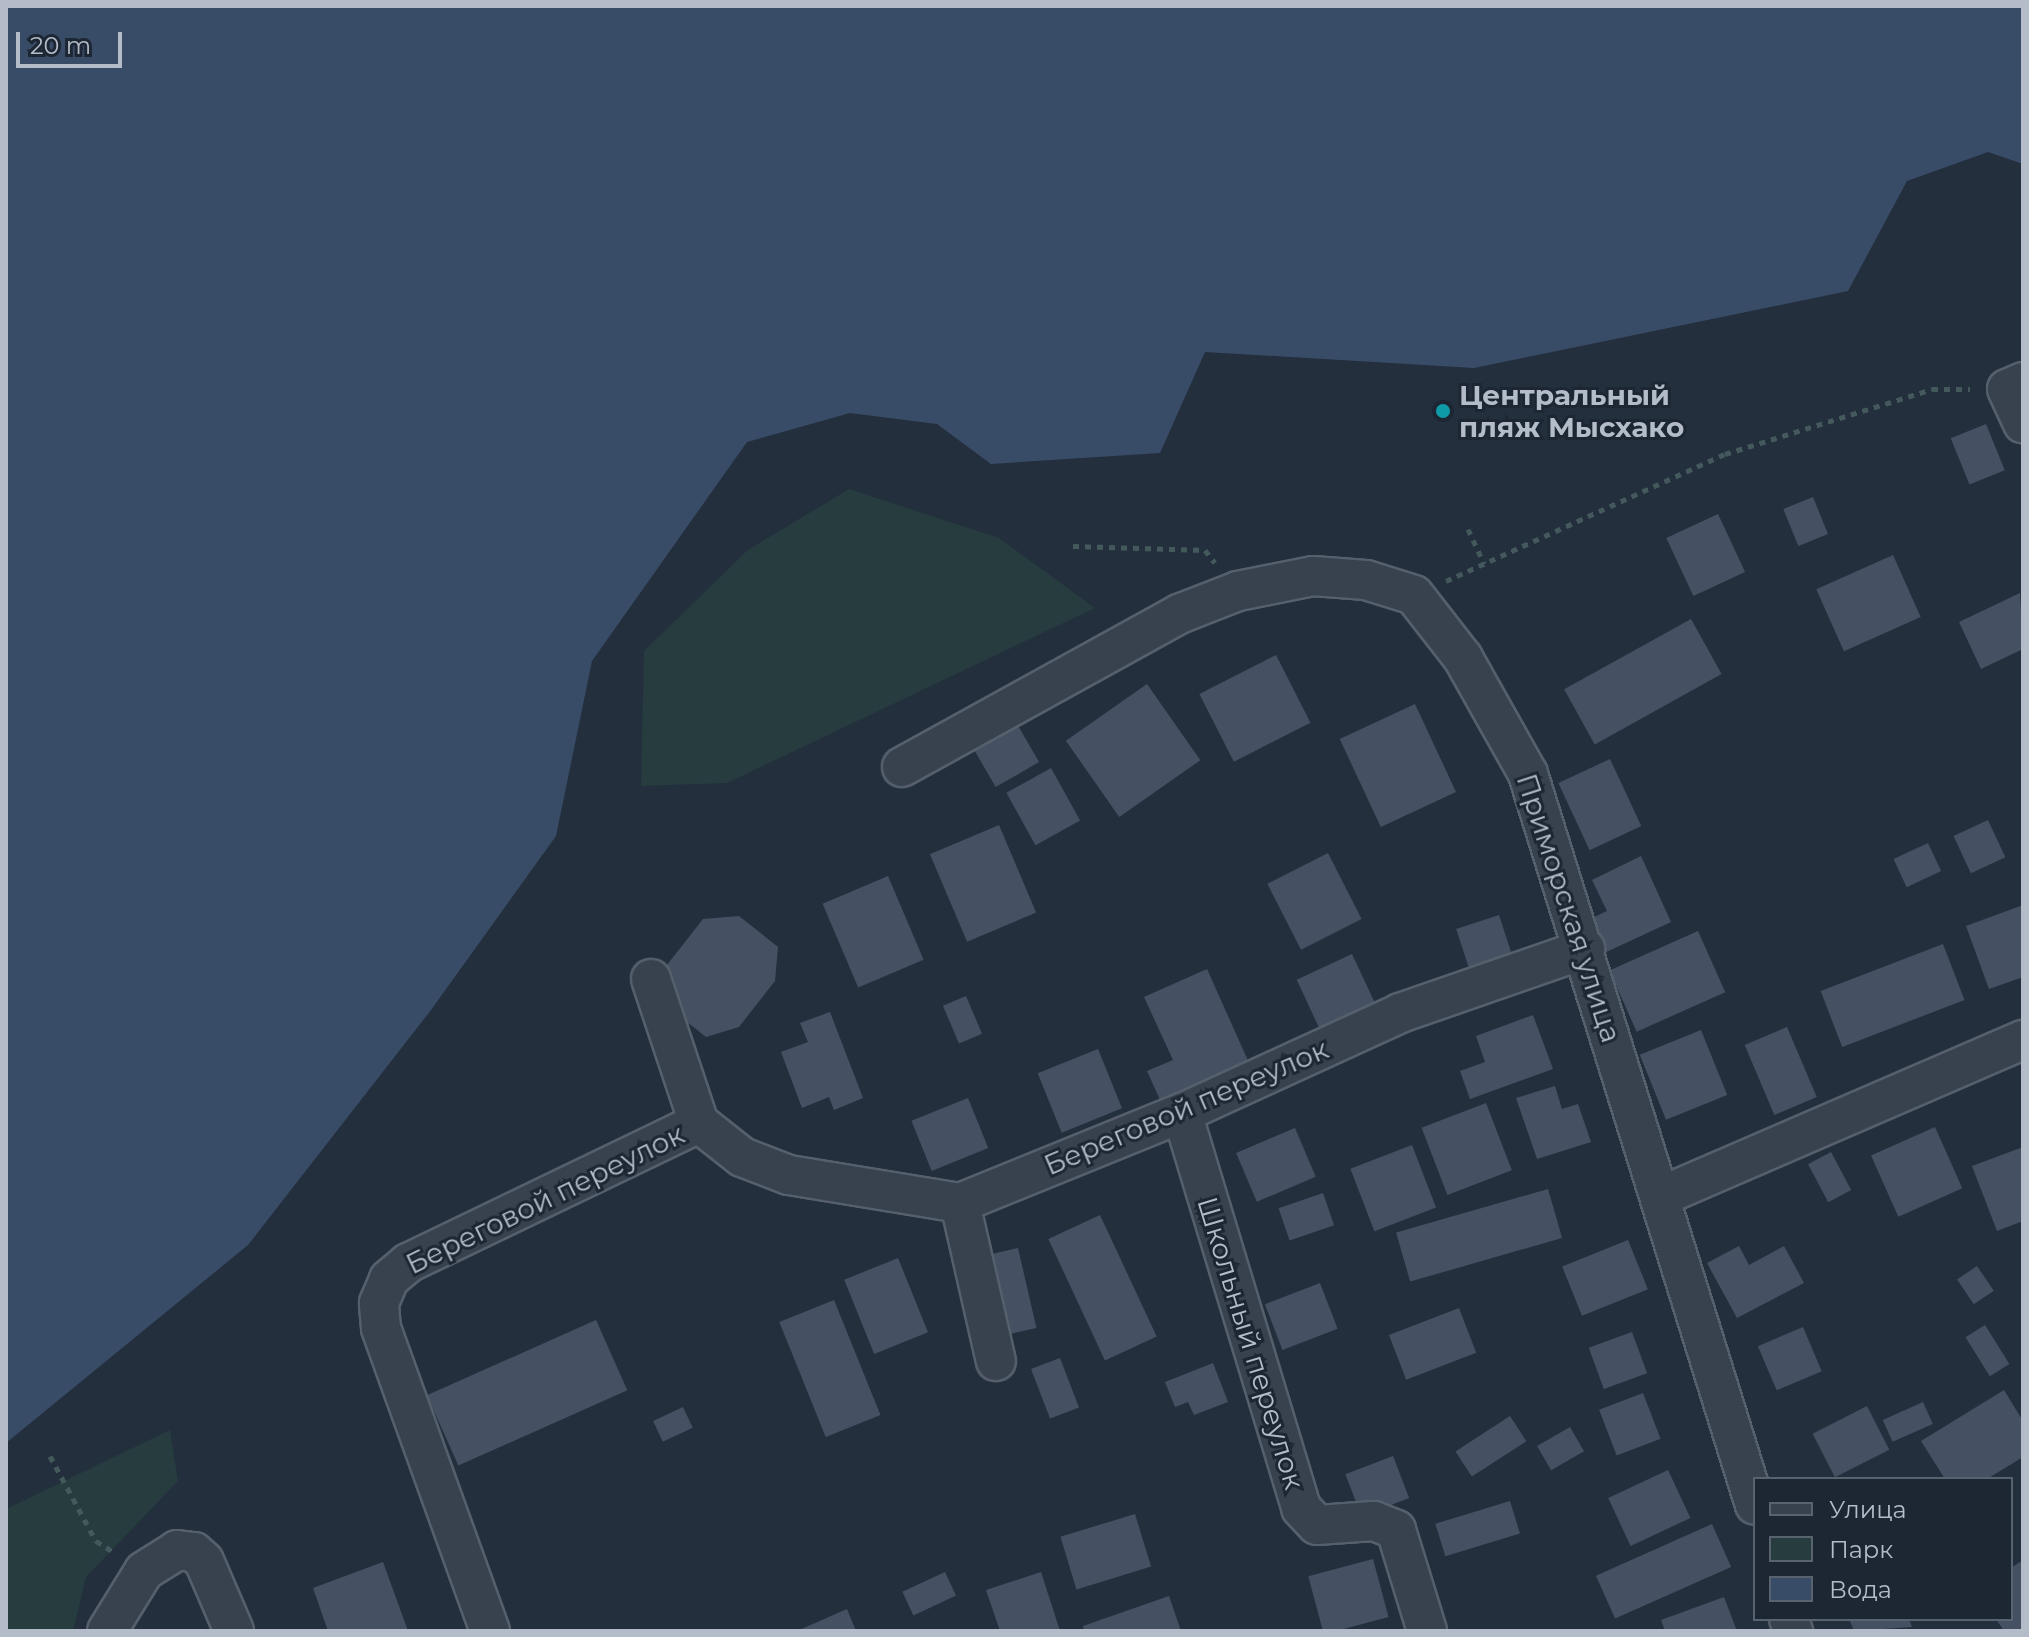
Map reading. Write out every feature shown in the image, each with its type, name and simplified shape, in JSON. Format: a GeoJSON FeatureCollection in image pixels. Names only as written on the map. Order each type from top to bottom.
{"type":"FeatureCollection","features":[{"type":"Feature","properties":{"kind":"street"},"geometry":{"type":"LineString","coordinates":[[2015,385],[2023,423]]}},
{"type":"Feature","properties":{"kind":"street"},"geometry":{"type":"LineString","coordinates":[[902,767],[1179,614],[1238,591],[1313,576],[1366,580],[1414,595]]}},
{"type":"Feature","properties":{"kind":"street","name":"Приморская улица"},"geometry":{"type":"LineString","coordinates":[[1414,595],[1463,658],[1528,774],[1662,1196],[1753,1498]]}},
{"type":"Feature","properties":{"kind":"street","name":"Береговой переулок"},"geometry":{"type":"LineString","coordinates":[[490,1631],[381,1328],[384,1291],[408,1263],[699,1123],[742,1157],[789,1175],[960,1203],[1182,1113],[1400,1013],[1585,949]]}},
{"type":"Feature","properties":{"kind":"street"},"geometry":{"type":"LineString","coordinates":[[651,979],[699,1123]]}},
{"type":"Feature","properties":{"kind":"street"},"geometry":{"type":"LineString","coordinates":[[1662,1196],[2023,1040]]}},
{"type":"Feature","properties":{"kind":"street","name":"Школьный переулок"},"geometry":{"type":"LineString","coordinates":[[1182,1113],[1301,1508],[1317,1525],[1374,1521],[1396,1530],[1427,1631]]}},
{"type":"Feature","properties":{"kind":"street"},"geometry":{"type":"LineString","coordinates":[[960,1203],[996,1361]]}},
{"type":"Feature","properties":{"kind":"street"},"geometry":{"type":"LineString","coordinates":[[107,1631],[144,1571],[177,1550],[194,1552],[204,1561],[234,1631]]}},
{"type":"Feature","properties":{"kind":"path"},"geometry":{"type":"LineString","coordinates":[[1414,595],[1725,454],[1932,389],[2015,385]]}},
{"type":"Feature","properties":{"kind":"path"},"geometry":{"type":"LineString","coordinates":[[1468,529],[1484,563]]}},
{"type":"Feature","properties":{"kind":"path"},"geometry":{"type":"LineString","coordinates":[[1073,546],[1205,550],[1238,591]]}},
{"type":"Feature","properties":{"kind":"path"},"geometry":{"type":"LineString","coordinates":[[50,1456],[96,1541],[144,1571]]}},
{"type":"Feature","properties":{"kind":"green space"},"geometry":{"type":"Polygon","coordinates":[[[849,489],[999,538],[1095,608],[727,783],[641,786],[644,651],[748,550],[849,489]]]}},
{"type":"Feature","properties":{"kind":"green space"},"geometry":{"type":"Polygon","coordinates":[[[170,1430],[178,1481],[86,1577],[73,1631],[6,1631],[6,1509],[170,1430]]]}},
{"type":"Feature","properties":{"kind":"water"},"geometry":{"type":"Polygon","coordinates":[[[6,6],[2023,6],[2023,164],[1988,152],[1907,181],[1848,291],[1474,368],[1205,352],[1160,453],[991,464],[937,424],[850,413],[747,442],[592,661],[556,836],[431,1010],[248,1245],[6,1443],[6,6]]]}},
{"type":"Feature","properties":{"kind":"building"},"geometry":{"type":"Polygon","coordinates":[[[1986,424],[2005,470],[1969,485],[1951,438],[1986,424]]]}},
{"type":"Feature","properties":{"kind":"building"},"geometry":{"type":"Polygon","coordinates":[[[1813,497],[1828,534],[1798,546],[1783,509],[1813,497]]]}},
{"type":"Feature","properties":{"kind":"building"},"geometry":{"type":"Polygon","coordinates":[[[1718,514],[1745,572],[1693,596],[1666,538],[1718,514]]]}},
{"type":"Feature","properties":{"kind":"building"},"geometry":{"type":"Polygon","coordinates":[[[1893,555],[1921,617],[1844,651],[1816,589],[1893,555]]]}},
{"type":"Feature","properties":{"kind":"building"},"geometry":{"type":"Polygon","coordinates":[[[2020,593],[2023,649],[1981,669],[1959,622],[2020,593]]]}},
{"type":"Feature","properties":{"kind":"building"},"geometry":{"type":"Polygon","coordinates":[[[1691,619],[1722,674],[1595,744],[1564,689],[1691,619]]]}},
{"type":"Feature","properties":{"kind":"building"},"geometry":{"type":"Polygon","coordinates":[[[1276,655],[1311,723],[1234,762],[1199,694],[1276,655]]]}},
{"type":"Feature","properties":{"kind":"building"},"geometry":{"type":"Polygon","coordinates":[[[1147,684],[1200,760],[1119,817],[1066,741],[1147,684]]]}},
{"type":"Feature","properties":{"kind":"building"},"geometry":{"type":"Polygon","coordinates":[[[1415,704],[1456,792],[1381,827],[1340,739],[1415,704]]]}},
{"type":"Feature","properties":{"kind":"building"},"geometry":{"type":"Polygon","coordinates":[[[1017,724],[1039,762],[996,787],[974,749],[1017,724]]]}},
{"type":"Feature","properties":{"kind":"building"},"geometry":{"type":"Polygon","coordinates":[[[1610,759],[1641,826],[1590,850],[1558,783],[1610,759]]]}},
{"type":"Feature","properties":{"kind":"building"},"geometry":{"type":"Polygon","coordinates":[[[1051,768],[1080,820],[1035,845],[1006,793],[1051,768]]]}},
{"type":"Feature","properties":{"kind":"building"},"geometry":{"type":"Polygon","coordinates":[[[1988,820],[2005,857],[1971,873],[1954,836],[1988,820]]]}},
{"type":"Feature","properties":{"kind":"building"},"geometry":{"type":"Polygon","coordinates":[[[999,825],[1036,912],[967,942],[930,854],[999,825]]]}},
{"type":"Feature","properties":{"kind":"building"},"geometry":{"type":"Polygon","coordinates":[[[1928,843],[1941,871],[1907,887],[1894,859],[1928,843]]]}},
{"type":"Feature","properties":{"kind":"building"},"geometry":{"type":"Polygon","coordinates":[[[1328,853],[1362,919],[1301,950],[1267,884],[1328,853]]]}},
{"type":"Feature","properties":{"kind":"building"},"geometry":{"type":"Polygon","coordinates":[[[1641,856],[1671,922],[1602,954],[1586,921],[1607,911],[1592,880],[1641,856]]]}},
{"type":"Feature","properties":{"kind":"building"},"geometry":{"type":"Polygon","coordinates":[[[888,876],[924,960],[858,988],[823,904],[888,876]]]}},
{"type":"Feature","properties":{"kind":"building"},"geometry":{"type":"Polygon","coordinates":[[[2023,905],[2023,977],[1989,989],[1966,926],[2023,905]]]}},
{"type":"Feature","properties":{"kind":"building"},"geometry":{"type":"Polygon","coordinates":[[[1499,915],[1513,957],[1470,971],[1456,929],[1499,915]]]}},
{"type":"Feature","properties":{"kind":"building"},"geometry":{"type":"Polygon","coordinates":[[[739,916],[778,947],[775,981],[739,1027],[706,1037],[667,1006],[663,970],[703,919],[739,916]]]}},
{"type":"Feature","properties":{"kind":"building"},"geometry":{"type":"Polygon","coordinates":[[[1698,931],[1725,992],[1637,1032],[1609,970],[1698,931]]]}},
{"type":"Feature","properties":{"kind":"building"},"geometry":{"type":"Polygon","coordinates":[[[1943,944],[1965,1000],[1842,1047],[1821,991],[1943,944]]]}},
{"type":"Feature","properties":{"kind":"building"},"geometry":{"type":"Polygon","coordinates":[[[1352,954],[1379,1011],[1323,1037],[1297,980],[1352,954]]]}},
{"type":"Feature","properties":{"kind":"building"},"geometry":{"type":"Polygon","coordinates":[[[1207,969],[1254,1074],[1166,1113],[1147,1071],[1173,1060],[1144,997],[1207,969]]]}},
{"type":"Feature","properties":{"kind":"building"},"geometry":{"type":"Polygon","coordinates":[[[966,996],[982,1034],[959,1044],[943,1006],[966,996]]]}},
{"type":"Feature","properties":{"kind":"building"},"geometry":{"type":"Polygon","coordinates":[[[830,1012],[863,1098],[834,1110],[829,1097],[802,1108],[781,1052],[808,1042],[800,1023],[830,1012]]]}},
{"type":"Feature","properties":{"kind":"building"},"geometry":{"type":"Polygon","coordinates":[[[1533,1015],[1553,1069],[1470,1099],[1460,1071],[1485,1062],[1476,1036],[1533,1015]]]}},
{"type":"Feature","properties":{"kind":"building"},"geometry":{"type":"Polygon","coordinates":[[[1787,1027],[1817,1097],[1774,1115],[1745,1045],[1787,1027]]]}},
{"type":"Feature","properties":{"kind":"building"},"geometry":{"type":"Polygon","coordinates":[[[1701,1030],[1727,1095],[1666,1120],[1640,1055],[1701,1030]]]}},
{"type":"Feature","properties":{"kind":"building"},"geometry":{"type":"Polygon","coordinates":[[[1098,1049],[1122,1108],[1062,1133],[1038,1073],[1098,1049]]]}},
{"type":"Feature","properties":{"kind":"building"},"geometry":{"type":"Polygon","coordinates":[[[1555,1086],[1562,1109],[1578,1104],[1591,1142],[1537,1159],[1516,1098],[1555,1086]]]}},
{"type":"Feature","properties":{"kind":"building"},"geometry":{"type":"Polygon","coordinates":[[[968,1098],[988,1148],[932,1171],[911,1121],[968,1098]]]}},
{"type":"Feature","properties":{"kind":"building"},"geometry":{"type":"Polygon","coordinates":[[[1486,1103],[1512,1170],[1447,1195],[1422,1128],[1486,1103]]]}},
{"type":"Feature","properties":{"kind":"building"},"geometry":{"type":"Polygon","coordinates":[[[1935,1127],[1962,1188],[1898,1217],[1871,1155],[1935,1127]]]}},
{"type":"Feature","properties":{"kind":"building"},"geometry":{"type":"Polygon","coordinates":[[[1295,1128],[1316,1177],[1257,1202],[1236,1153],[1295,1128]]]}},
{"type":"Feature","properties":{"kind":"building"},"geometry":{"type":"Polygon","coordinates":[[[1412,1145],[1436,1208],[1374,1231],[1350,1169],[1412,1145]]]}},
{"type":"Feature","properties":{"kind":"building"},"geometry":{"type":"Polygon","coordinates":[[[2023,1147],[2023,1221],[1997,1231],[1972,1166],[2023,1147]]]}},
{"type":"Feature","properties":{"kind":"building"},"geometry":{"type":"Polygon","coordinates":[[[1831,1152],[1851,1190],[1828,1202],[1808,1164],[1831,1152]]]}},
{"type":"Feature","properties":{"kind":"building"},"geometry":{"type":"Polygon","coordinates":[[[1548,1189],[1562,1238],[1410,1282],[1396,1233],[1548,1189]]]}},
{"type":"Feature","properties":{"kind":"building"},"geometry":{"type":"Polygon","coordinates":[[[1323,1193],[1334,1225],[1290,1240],[1279,1208],[1323,1193]]]}},
{"type":"Feature","properties":{"kind":"building"},"geometry":{"type":"Polygon","coordinates":[[[1100,1215],[1157,1336],[1105,1361],[1048,1239],[1100,1215]]]}},
{"type":"Feature","properties":{"kind":"building"},"geometry":{"type":"Polygon","coordinates":[[[1628,1240],[1648,1289],[1582,1316],[1562,1267],[1628,1240]]]}},
{"type":"Feature","properties":{"kind":"building"},"geometry":{"type":"Polygon","coordinates":[[[1739,1246],[1749,1265],[1784,1246],[1804,1283],[1737,1318],[1707,1263],[1739,1246]]]}},
{"type":"Feature","properties":{"kind":"building"},"geometry":{"type":"Polygon","coordinates":[[[1018,1248],[1036,1328],[1002,1336],[984,1256],[1018,1248]]]}},
{"type":"Feature","properties":{"kind":"building"},"geometry":{"type":"Polygon","coordinates":[[[898,1258],[928,1332],[874,1354],[844,1280],[898,1258]]]}},
{"type":"Feature","properties":{"kind":"building"},"geometry":{"type":"Polygon","coordinates":[[[1977,1266],[1994,1291],[1974,1304],[1957,1279],[1977,1266]]]}},
{"type":"Feature","properties":{"kind":"building"},"geometry":{"type":"Polygon","coordinates":[[[1320,1283],[1338,1329],[1282,1350],[1265,1304],[1320,1283]]]}},
{"type":"Feature","properties":{"kind":"building"},"geometry":{"type":"Polygon","coordinates":[[[834,1300],[880,1415],[826,1437],[779,1322],[834,1300]]]}},
{"type":"Feature","properties":{"kind":"building"},"geometry":{"type":"Polygon","coordinates":[[[1459,1308],[1476,1353],[1406,1380],[1389,1335],[1459,1308]]]}},
{"type":"Feature","properties":{"kind":"building"},"geometry":{"type":"Polygon","coordinates":[[[596,1320],[627,1390],[458,1466],[427,1395],[596,1320]]]}},
{"type":"Feature","properties":{"kind":"building"},"geometry":{"type":"Polygon","coordinates":[[[1985,1325],[2009,1364],[1990,1376],[1965,1337],[1985,1325]]]}},
{"type":"Feature","properties":{"kind":"building"},"geometry":{"type":"Polygon","coordinates":[[[1803,1327],[1822,1371],[1777,1390],[1758,1346],[1803,1327]]]}},
{"type":"Feature","properties":{"kind":"building"},"geometry":{"type":"Polygon","coordinates":[[[1632,1332],[1647,1373],[1604,1389],[1589,1348],[1632,1332]]]}},
{"type":"Feature","properties":{"kind":"building"},"geometry":{"type":"Polygon","coordinates":[[[1060,1358],[1079,1407],[1050,1419],[1031,1369],[1060,1358]]]}},
{"type":"Feature","properties":{"kind":"building"},"geometry":{"type":"Polygon","coordinates":[[[1213,1363],[1228,1402],[1194,1415],[1188,1402],[1175,1407],[1165,1382],[1213,1363]]]}},
{"type":"Feature","properties":{"kind":"building"},"geometry":{"type":"Polygon","coordinates":[[[2004,1390],[2023,1421],[2023,1457],[1990,1477],[1944,1477],[1921,1441],[2004,1390]]]}},
{"type":"Feature","properties":{"kind":"building"},"geometry":{"type":"Polygon","coordinates":[[[1643,1393],[1661,1439],[1617,1456],[1599,1410],[1643,1393]]]}},
{"type":"Feature","properties":{"kind":"building"},"geometry":{"type":"Polygon","coordinates":[[[1923,1402],[1933,1424],[1893,1442],[1883,1420],[1923,1402]]]}},
{"type":"Feature","properties":{"kind":"building"},"geometry":{"type":"Polygon","coordinates":[[[1867,1406],[1889,1450],[1835,1477],[1813,1434],[1867,1406]]]}},
{"type":"Feature","properties":{"kind":"building"},"geometry":{"type":"Polygon","coordinates":[[[683,1407],[693,1428],[663,1442],[653,1421],[683,1407]]]}},
{"type":"Feature","properties":{"kind":"building"},"geometry":{"type":"Polygon","coordinates":[[[1510,1416],[1526,1441],[1472,1477],[1455,1451],[1510,1416]]]}},
{"type":"Feature","properties":{"kind":"building"},"geometry":{"type":"Polygon","coordinates":[[[1570,1427],[1584,1451],[1551,1470],[1537,1446],[1570,1427]]]}},
{"type":"Feature","properties":{"kind":"building"},"geometry":{"type":"Polygon","coordinates":[[[1393,1456],[1409,1498],[1362,1516],[1345,1474],[1393,1456]]]}},
{"type":"Feature","properties":{"kind":"building"},"geometry":{"type":"Polygon","coordinates":[[[1668,1470],[1690,1518],[1631,1546],[1608,1498],[1668,1470]]]}},
{"type":"Feature","properties":{"kind":"building"},"geometry":{"type":"Polygon","coordinates":[[[1510,1501],[1520,1534],[1445,1556],[1435,1524],[1510,1501]]]}},
{"type":"Feature","properties":{"kind":"building"},"geometry":{"type":"Polygon","coordinates":[[[1135,1514],[1151,1567],[1076,1589],[1060,1537],[1135,1514]]]}},
{"type":"Feature","properties":{"kind":"building"},"geometry":{"type":"Polygon","coordinates":[[[1712,1524],[1731,1567],[1615,1619],[1596,1576],[1712,1524]]]}},
{"type":"Feature","properties":{"kind":"building"},"geometry":{"type":"Polygon","coordinates":[[[1373,1559],[1389,1617],[1336,1631],[1323,1631],[1308,1576],[1373,1559]]]}},
{"type":"Feature","properties":{"kind":"building"},"geometry":{"type":"Polygon","coordinates":[[[2023,1560],[2023,1631],[2004,1631],[1997,1621],[2013,1621],[2013,1567],[2023,1560]]]}},
{"type":"Feature","properties":{"kind":"building"},"geometry":{"type":"Polygon","coordinates":[[[383,1562],[408,1631],[328,1631],[313,1588],[383,1562]]]}},
{"type":"Feature","properties":{"kind":"building"},"geometry":{"type":"Polygon","coordinates":[[[945,1572],[956,1596],[913,1615],[902,1592],[945,1572]]]}},
{"type":"Feature","properties":{"kind":"building"},"geometry":{"type":"Polygon","coordinates":[[[1041,1572],[1060,1631],[1000,1631],[986,1590],[1041,1572]]]}},
{"type":"Feature","properties":{"kind":"building"},"geometry":{"type":"Polygon","coordinates":[[[1169,1596],[1181,1631],[1084,1631],[1083,1626],[1169,1596]]]}},
{"type":"Feature","properties":{"kind":"building"},"geometry":{"type":"Polygon","coordinates":[[[1724,1597],[1737,1631],[1665,1631],[1661,1620],[1724,1597]]]}},
{"type":"Feature","properties":{"kind":"building"},"geometry":{"type":"Polygon","coordinates":[[[847,1609],[856,1631],[797,1631],[847,1609]]]}},
{"type":"Feature","properties":{"kind":"building"},"geometry":{"type":"Polygon","coordinates":[[[1850,1621],[1910,1621],[1912,1627],[1854,1631],[1850,1621]]]}},
{"type":"Feature","properties":{"kind":"place","name":"Центральный пляж Мысхако"},"geometry":{"type":"Point","coordinates":[1443,411]}}]}
